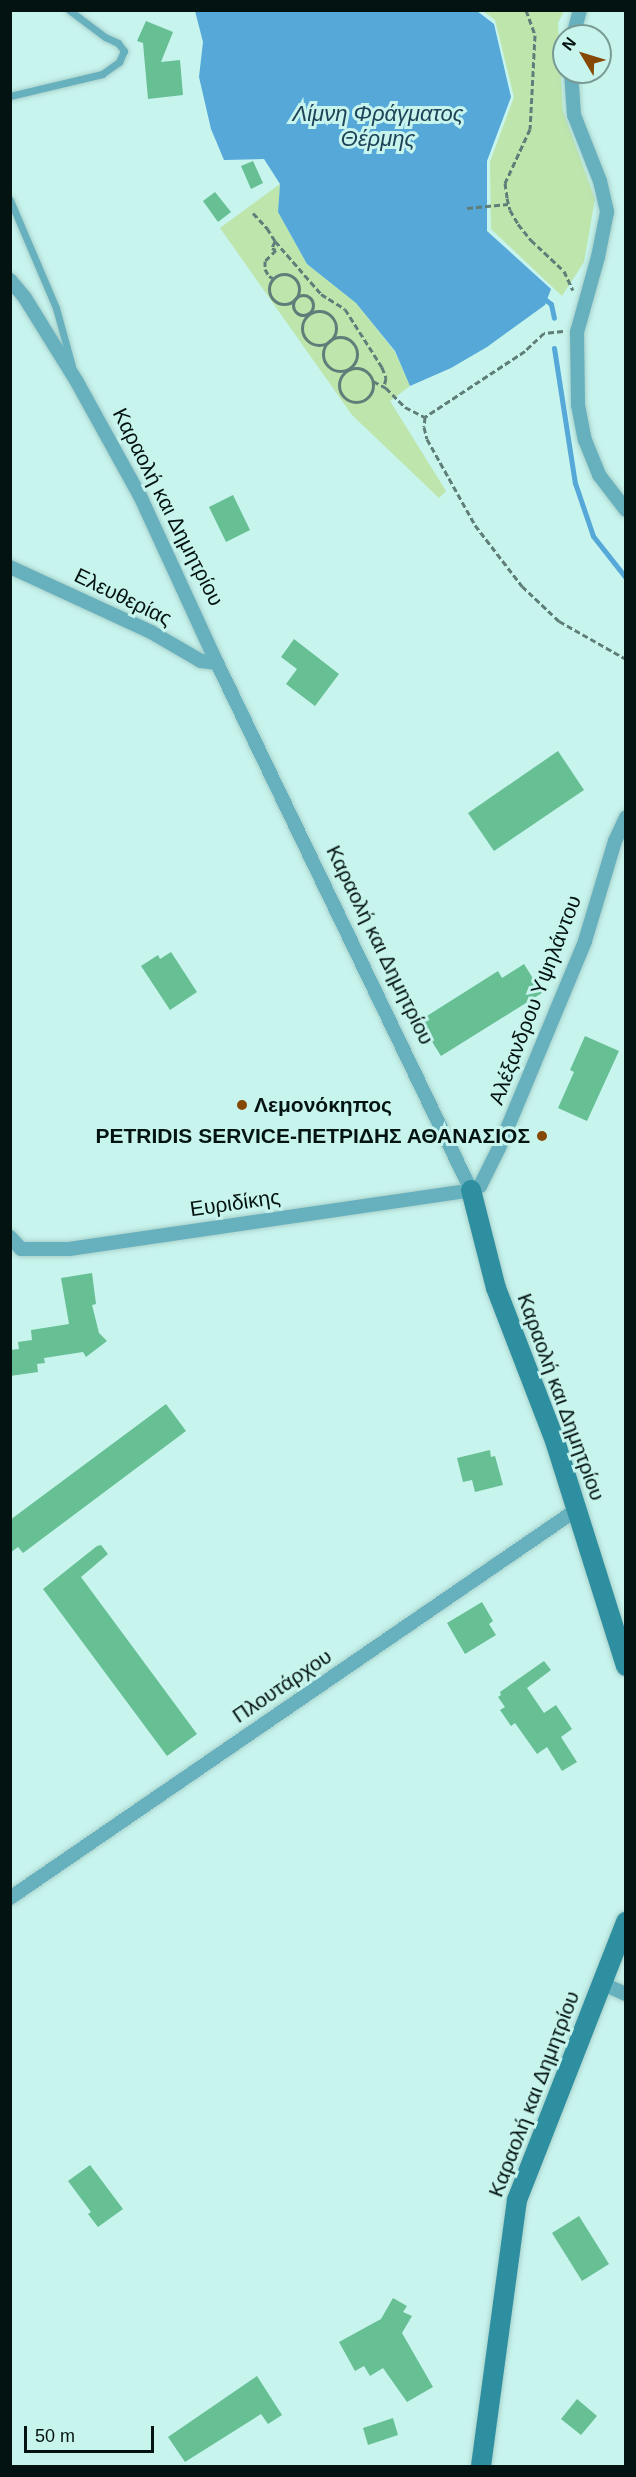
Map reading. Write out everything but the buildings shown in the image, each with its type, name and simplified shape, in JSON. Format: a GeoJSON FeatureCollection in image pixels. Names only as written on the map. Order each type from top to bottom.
{"type":"FeatureCollection","features":[{"type":"Feature","properties":{"kind":"street"},"geometry":{"type":"LineString","coordinates":[[572,84],[574,115],[600,181],[607,212],[598,257],[581,311],[570,331],[576,384],[585,440],[599,475],[626,510]]}},
{"type":"Feature","properties":{"kind":"street","name":"Καραολή και Δημητρίου"},"geometry":{"type":"LineString","coordinates":[[10,280],[25,298],[77,382],[141,498],[217,663],[471,1190],[496,1288],[555,1441],[626,1666]]}},
{"type":"Feature","properties":{"kind":"street","name":"Ελευθερίας"},"geometry":{"type":"LineString","coordinates":[[10,567],[151,632],[201,661],[217,663]]}},
{"type":"Feature","properties":{"kind":"street","name":"Αλέξανδρου Υψηλάντου"},"geometry":{"type":"LineString","coordinates":[[471,1190],[480,1186],[499,1148],[585,941],[615,841],[626,817]]}},
{"type":"Feature","properties":{"kind":"street","name":"Ευριδίκης"},"geometry":{"type":"LineString","coordinates":[[10,1238],[16,1249],[69,1249],[471,1190]]}},
{"type":"Feature","properties":{"kind":"street","name":"Πλουτάρχου"},"geometry":{"type":"LineString","coordinates":[[10,1898],[576,1510]]}},
{"type":"Feature","properties":{"kind":"street","name":"Καραολή και Δημητρίου"},"geometry":{"type":"LineString","coordinates":[[481,2466],[517,2200],[626,1922]]}},
{"type":"Feature","properties":{"kind":"street"},"geometry":{"type":"LineString","coordinates":[[601,1983],[626,1994]]}},
{"type":"Feature","properties":{"kind":"lane"},"geometry":{"type":"LineString","coordinates":[[10,96],[102,74],[119,62],[124,51],[118,43],[105,37],[69,10]]}},
{"type":"Feature","properties":{"kind":"lane"},"geometry":{"type":"LineString","coordinates":[[10,200],[56,308],[77,382]]}},
{"type":"Feature","properties":{"kind":"path"},"geometry":{"type":"LineString","coordinates":[[526,10],[535,35],[530,129],[505,183],[508,204],[531,240],[564,271],[581,311]]}},
{"type":"Feature","properties":{"kind":"path"},"geometry":{"type":"LineString","coordinates":[[467,208],[508,204]]}},
{"type":"Feature","properties":{"kind":"path"},"geometry":{"type":"LineString","coordinates":[[253,213],[321,294],[345,309],[382,367],[386,378],[384,386]]}},
{"type":"Feature","properties":{"kind":"path"},"geometry":{"type":"LineString","coordinates":[[273,278],[265,269],[265,261],[276,250],[272,248],[275,241]]}},
{"type":"Feature","properties":{"kind":"path"},"geometry":{"type":"LineString","coordinates":[[373,381],[368,396],[353,401],[340,391],[340,380],[347,370],[356,358],[356,348],[344,338],[329,341],[313,344],[304,337],[302,327],[309,314],[313,308],[310,299],[301,295],[295,298],[282,303],[274,299],[269,286],[273,278],[282,274],[292,276],[298,284],[295,298],[293,308],[296,313],[309,314],[322,312],[331,317],[335,327],[329,341],[324,351],[326,363],[335,370],[347,370],[362,369],[373,381],[384,386],[405,407],[425,417]]}},
{"type":"Feature","properties":{"kind":"path"},"geometry":{"type":"LineString","coordinates":[[425,417],[525,351],[544,333],[570,331]]}},
{"type":"Feature","properties":{"kind":"path"},"geometry":{"type":"LineString","coordinates":[[425,417],[424,427],[427,438],[472,520],[522,585],[559,621],[626,659]]}},
{"type":"Feature","properties":{"kind":"green space"},"geometry":{"type":"Polygon","coordinates":[[[483,11],[564,11],[558,24],[552,24],[552,84],[561,84],[563,111],[595,199],[584,262],[562,296],[491,229],[490,162],[514,97],[495,20],[483,11]]]}},
{"type":"Feature","properties":{"kind":"green space"},"geometry":{"type":"Polygon","coordinates":[[[280,184],[278,212],[307,264],[356,303],[395,352],[410,386],[390,401],[446,491],[439,498],[352,415],[220,228],[280,184]]]}},
{"type":"Feature","properties":{"kind":"water","name":"Λίμνη Φράγματος Θέρμης"},"geometry":{"type":"Polygon","coordinates":[[[195,11],[477,11],[494,24],[511,97],[487,161],[487,231],[551,289],[545,305],[487,347],[451,368],[410,386],[395,351],[356,303],[307,264],[278,212],[280,184],[264,159],[224,160],[211,129],[199,77],[203,42],[195,11]]]}},
{"type":"Feature","properties":{"kind":"waterway"},"geometry":{"type":"LineString","coordinates":[[542,297],[551,304],[554,318]]}},
{"type":"Feature","properties":{"kind":"waterway"},"geometry":{"type":"LineString","coordinates":[[554,348],[575,483],[593,536],[626,578]]}},
{"type":"Feature","properties":{"kind":"place","name":"Λεμονόκηπος"},"geometry":{"type":"Point","coordinates":[242,1105]}},
{"type":"Feature","properties":{"kind":"place","name":"PETRIDIS SERVICE-ΠΕΤΡΙΔΗΣ ΑΘΑΝΑΣΙΟΣ"},"geometry":{"type":"Point","coordinates":[542,1136]}}]}
